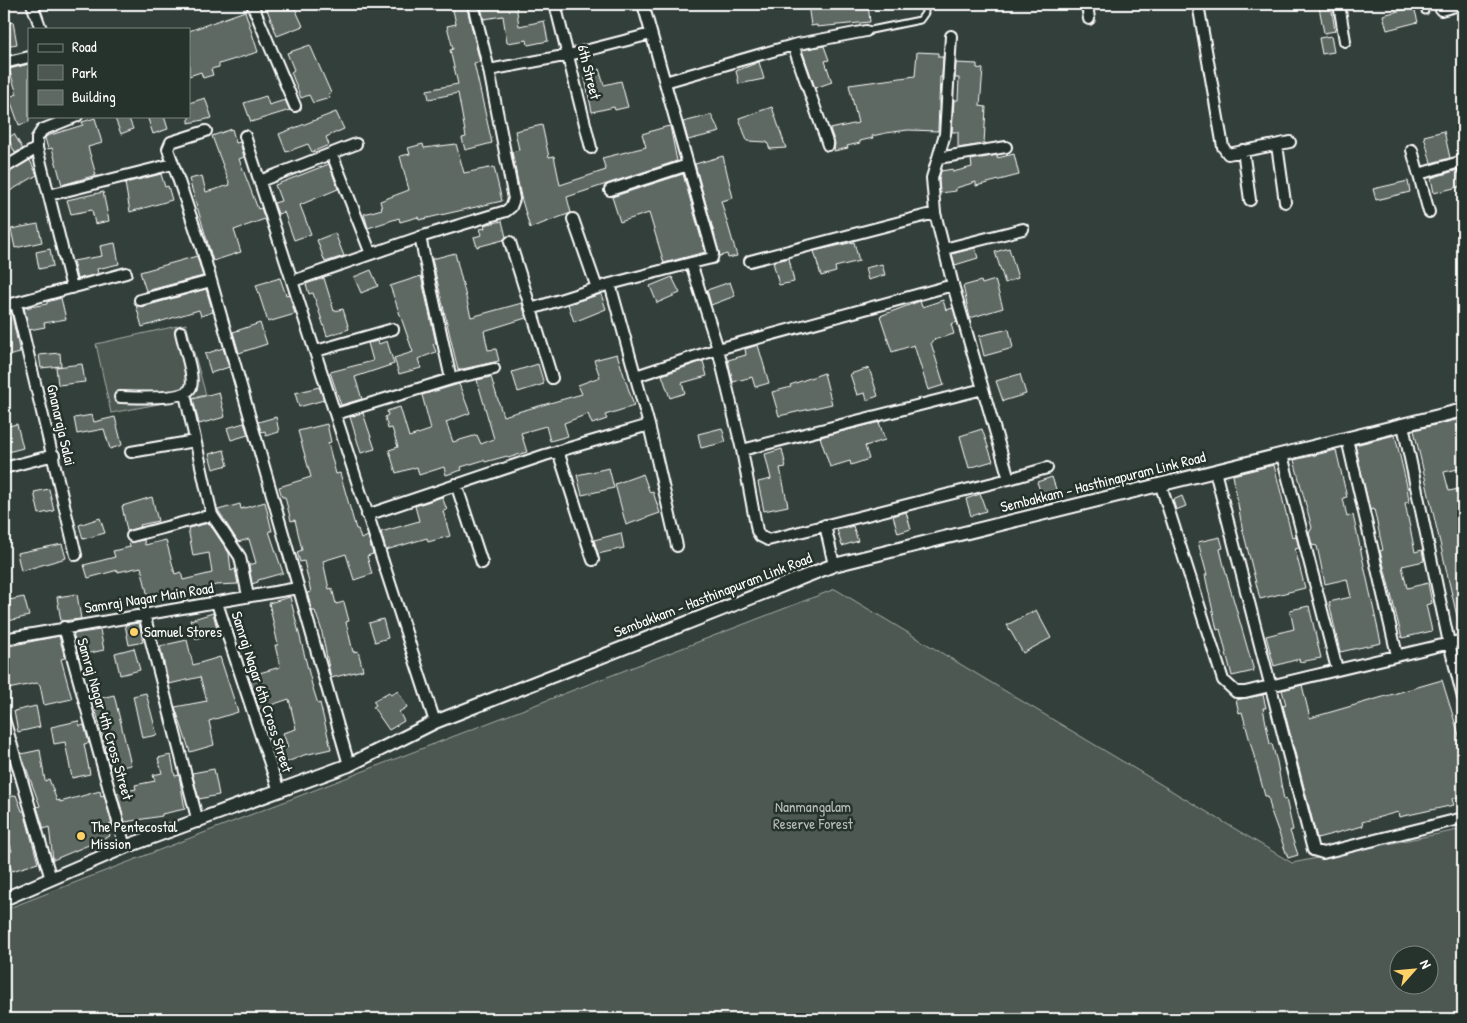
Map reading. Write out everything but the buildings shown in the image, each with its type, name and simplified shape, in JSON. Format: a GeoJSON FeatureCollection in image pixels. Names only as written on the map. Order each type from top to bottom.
{"type":"FeatureCollection","features":[{"type":"Feature","properties":{"kind":"street"},"geometry":{"type":"LineString","coordinates":[[32,4],[41,28]]}},
{"type":"Feature","properties":{"kind":"street"},"geometry":{"type":"LineString","coordinates":[[252,4],[295,106]]}},
{"type":"Feature","properties":{"kind":"street"},"geometry":{"type":"LineString","coordinates":[[292,282],[420,237],[506,211],[512,204],[514,199],[489,70],[473,4]]}},
{"type":"Feature","properties":{"kind":"street","name":"6th Street"},"geometry":{"type":"LineString","coordinates":[[555,4],[591,148]]}},
{"type":"Feature","properties":{"kind":"street"},"geometry":{"type":"LineString","coordinates":[[531,309],[610,284],[712,258],[713,254],[643,4]]}},
{"type":"Feature","properties":{"kind":"street"},"geometry":{"type":"LineString","coordinates":[[1087,4],[1088,19]]}},
{"type":"Feature","properties":{"kind":"street"},"geometry":{"type":"LineString","coordinates":[[1198,4],[1223,147],[1228,154],[1290,142]]}},
{"type":"Feature","properties":{"kind":"street"},"geometry":{"type":"LineString","coordinates":[[1339,4],[1345,41]]}},
{"type":"Feature","properties":{"kind":"street"},"geometry":{"type":"LineString","coordinates":[[1441,10],[1463,4]]}},
{"type":"Feature","properties":{"kind":"street"},"geometry":{"type":"LineString","coordinates":[[665,82],[792,45],[866,31]]}},
{"type":"Feature","properties":{"kind":"street"},"geometry":{"type":"LineString","coordinates":[[489,70],[569,54],[651,34]]}},
{"type":"Feature","properties":{"kind":"street"},"geometry":{"type":"LineString","coordinates":[[951,36],[944,134],[932,178],[935,213],[953,284],[1009,479]]}},
{"type":"Feature","properties":{"kind":"street"},"geometry":{"type":"LineString","coordinates":[[792,45],[828,145]]}},
{"type":"Feature","properties":{"kind":"street"},"geometry":{"type":"LineString","coordinates":[[4,63],[28,57]]}},
{"type":"Feature","properties":{"kind":"street"},"geometry":{"type":"LineString","coordinates":[[72,288],[37,148],[37,138],[42,130],[73,118]]}},
{"type":"Feature","properties":{"kind":"street"},"geometry":{"type":"LineString","coordinates":[[206,131],[168,145],[211,281],[349,765]]}},
{"type":"Feature","properties":{"kind":"street"},"geometry":{"type":"LineString","coordinates":[[245,136],[436,722]]}},
{"type":"Feature","properties":{"kind":"street"},"geometry":{"type":"LineString","coordinates":[[260,181],[356,144]]}},
{"type":"Feature","properties":{"kind":"street"},"geometry":{"type":"LineString","coordinates":[[1277,145],[1285,202]]}},
{"type":"Feature","properties":{"kind":"street"},"geometry":{"type":"LineString","coordinates":[[938,158],[1006,147]]}},
{"type":"Feature","properties":{"kind":"street"},"geometry":{"type":"LineString","coordinates":[[4,168],[37,148]]}},
{"type":"Feature","properties":{"kind":"street"},"geometry":{"type":"LineString","coordinates":[[1243,150],[1250,200]]}},
{"type":"Feature","properties":{"kind":"street"},"geometry":{"type":"LineString","coordinates":[[1412,150],[1429,212]]}},
{"type":"Feature","properties":{"kind":"street"},"geometry":{"type":"LineString","coordinates":[[332,154],[371,254]]}},
{"type":"Feature","properties":{"kind":"street"},"geometry":{"type":"LineString","coordinates":[[1419,174],[1463,161]]}},
{"type":"Feature","properties":{"kind":"street"},"geometry":{"type":"LineString","coordinates":[[49,195],[173,164]]}},
{"type":"Feature","properties":{"kind":"street"},"geometry":{"type":"LineString","coordinates":[[610,190],[688,165]]}},
{"type":"Feature","properties":{"kind":"street"},"geometry":{"type":"LineString","coordinates":[[750,261],[935,213]]}},
{"type":"Feature","properties":{"kind":"street"},"geometry":{"type":"LineString","coordinates":[[573,219],[597,288]]}},
{"type":"Feature","properties":{"kind":"street"},"geometry":{"type":"LineString","coordinates":[[944,249],[1023,229]]}},
{"type":"Feature","properties":{"kind":"street"},"geometry":{"type":"LineString","coordinates":[[420,237],[451,379]]}},
{"type":"Feature","properties":{"kind":"street"},"geometry":{"type":"LineString","coordinates":[[510,242],[552,378]]}},
{"type":"Feature","properties":{"kind":"street"},"geometry":{"type":"LineString","coordinates":[[691,264],[718,349],[760,536],[768,540],[1048,468]]}},
{"type":"Feature","properties":{"kind":"street"},"geometry":{"type":"LineString","coordinates":[[4,306],[126,273]]}},
{"type":"Feature","properties":{"kind":"street"},"geometry":{"type":"LineString","coordinates":[[140,300],[211,281]]}},
{"type":"Feature","properties":{"kind":"street"},"geometry":{"type":"LineString","coordinates":[[610,284],[649,425],[677,546]]}},
{"type":"Feature","properties":{"kind":"street"},"geometry":{"type":"LineString","coordinates":[[636,376],[718,349],[953,284]]}},
{"type":"Feature","properties":{"kind":"street","name":"Gnanaraja Salai"},"geometry":{"type":"LineString","coordinates":[[16,303],[54,455],[76,555]]}},
{"type":"Feature","properties":{"kind":"street"},"geometry":{"type":"LineString","coordinates":[[316,351],[392,329]]}},
{"type":"Feature","properties":{"kind":"street"},"geometry":{"type":"LineString","coordinates":[[120,398],[185,394],[192,385],[181,332]]}},
{"type":"Feature","properties":{"kind":"street"},"geometry":{"type":"LineString","coordinates":[[336,414],[451,379],[494,369]]}},
{"type":"Feature","properties":{"kind":"street"},"geometry":{"type":"LineString","coordinates":[[742,450],[983,389]]}},
{"type":"Feature","properties":{"kind":"street"},"geometry":{"type":"LineString","coordinates":[[185,394],[212,515],[240,557],[248,596]]}},
{"type":"Feature","properties":{"kind":"street","name":"Sembakkam - Hasthinapuram Link Road"},"geometry":{"type":"LineString","coordinates":[[4,899],[124,847],[198,822],[349,765],[436,722],[834,565],[1161,486],[1463,410]]}},
{"type":"Feature","properties":{"kind":"street"},"geometry":{"type":"LineString","coordinates":[[368,514],[558,451],[649,425]]}},
{"type":"Feature","properties":{"kind":"street"},"geometry":{"type":"LineString","coordinates":[[1402,425],[1449,643],[1463,698]]}},
{"type":"Feature","properties":{"kind":"street"},"geometry":{"type":"LineString","coordinates":[[1347,439],[1398,655]]}},
{"type":"Feature","properties":{"kind":"street"},"geometry":{"type":"LineString","coordinates":[[131,452],[195,440]]}},
{"type":"Feature","properties":{"kind":"street"},"geometry":{"type":"LineString","coordinates":[[558,451],[593,560]]}},
{"type":"Feature","properties":{"kind":"street"},"geometry":{"type":"LineString","coordinates":[[4,468],[54,455]]}},
{"type":"Feature","properties":{"kind":"street"},"geometry":{"type":"LineString","coordinates":[[1282,455],[1337,669]]}},
{"type":"Feature","properties":{"kind":"street"},"geometry":{"type":"LineString","coordinates":[[1215,471],[1313,850],[1323,853],[1463,818]]}},
{"type":"Feature","properties":{"kind":"street"},"geometry":{"type":"LineString","coordinates":[[456,484],[482,563]]}},
{"type":"Feature","properties":{"kind":"street"},"geometry":{"type":"LineString","coordinates":[[1161,486],[1223,680],[1236,692],[1245,692],[1463,640]]}},
{"type":"Feature","properties":{"kind":"street"},"geometry":{"type":"LineString","coordinates":[[132,536],[212,515]]}},
{"type":"Feature","properties":{"kind":"street"},"geometry":{"type":"LineString","coordinates":[[825,525],[834,565]]}},
{"type":"Feature","properties":{"kind":"street","name":"Samraj Nagar Main Road"},"geometry":{"type":"LineString","coordinates":[[4,639],[298,588]]}},
{"type":"Feature","properties":{"kind":"street","name":"Samraj Nagar 6th Cross Street"},"geometry":{"type":"LineString","coordinates":[[217,603],[279,791]]}},
{"type":"Feature","properties":{"kind":"street"},"geometry":{"type":"LineString","coordinates":[[144,614],[198,822]]}},
{"type":"Feature","properties":{"kind":"street","name":"Samraj Nagar 4th Cross Street"},"geometry":{"type":"LineString","coordinates":[[64,628],[124,847]]}},
{"type":"Feature","properties":{"kind":"street"},"geometry":{"type":"LineString","coordinates":[[4,719],[51,878]]}},
{"type":"Feature","properties":{"kind":"lane"},"geometry":{"type":"LineString","coordinates":[[866,31],[920,20],[925,13],[925,4]]}},
{"type":"Feature","properties":{"kind":"lane"},"geometry":{"type":"LineString","coordinates":[[1424,4],[1425,11]]}},
{"type":"Feature","properties":{"kind":"green space"},"geometry":{"type":"Polygon","coordinates":[[[186,324],[206,395],[111,413],[96,344],[186,324]]]}},
{"type":"Feature","properties":{"kind":"green space","name":"Nanmangalam Reserve Forest"},"geometry":{"type":"Polygon","coordinates":[[[835,589],[1292,863],[1463,829],[1463,1019],[4,1019],[4,910],[835,589]]]}},
{"type":"Feature","properties":{"kind":"place","name":"Samuel Stores"},"geometry":{"type":"Point","coordinates":[134,632]}},
{"type":"Feature","properties":{"kind":"place","name":"The Pentecostal Mission"},"geometry":{"type":"Point","coordinates":[81,836]}}]}
